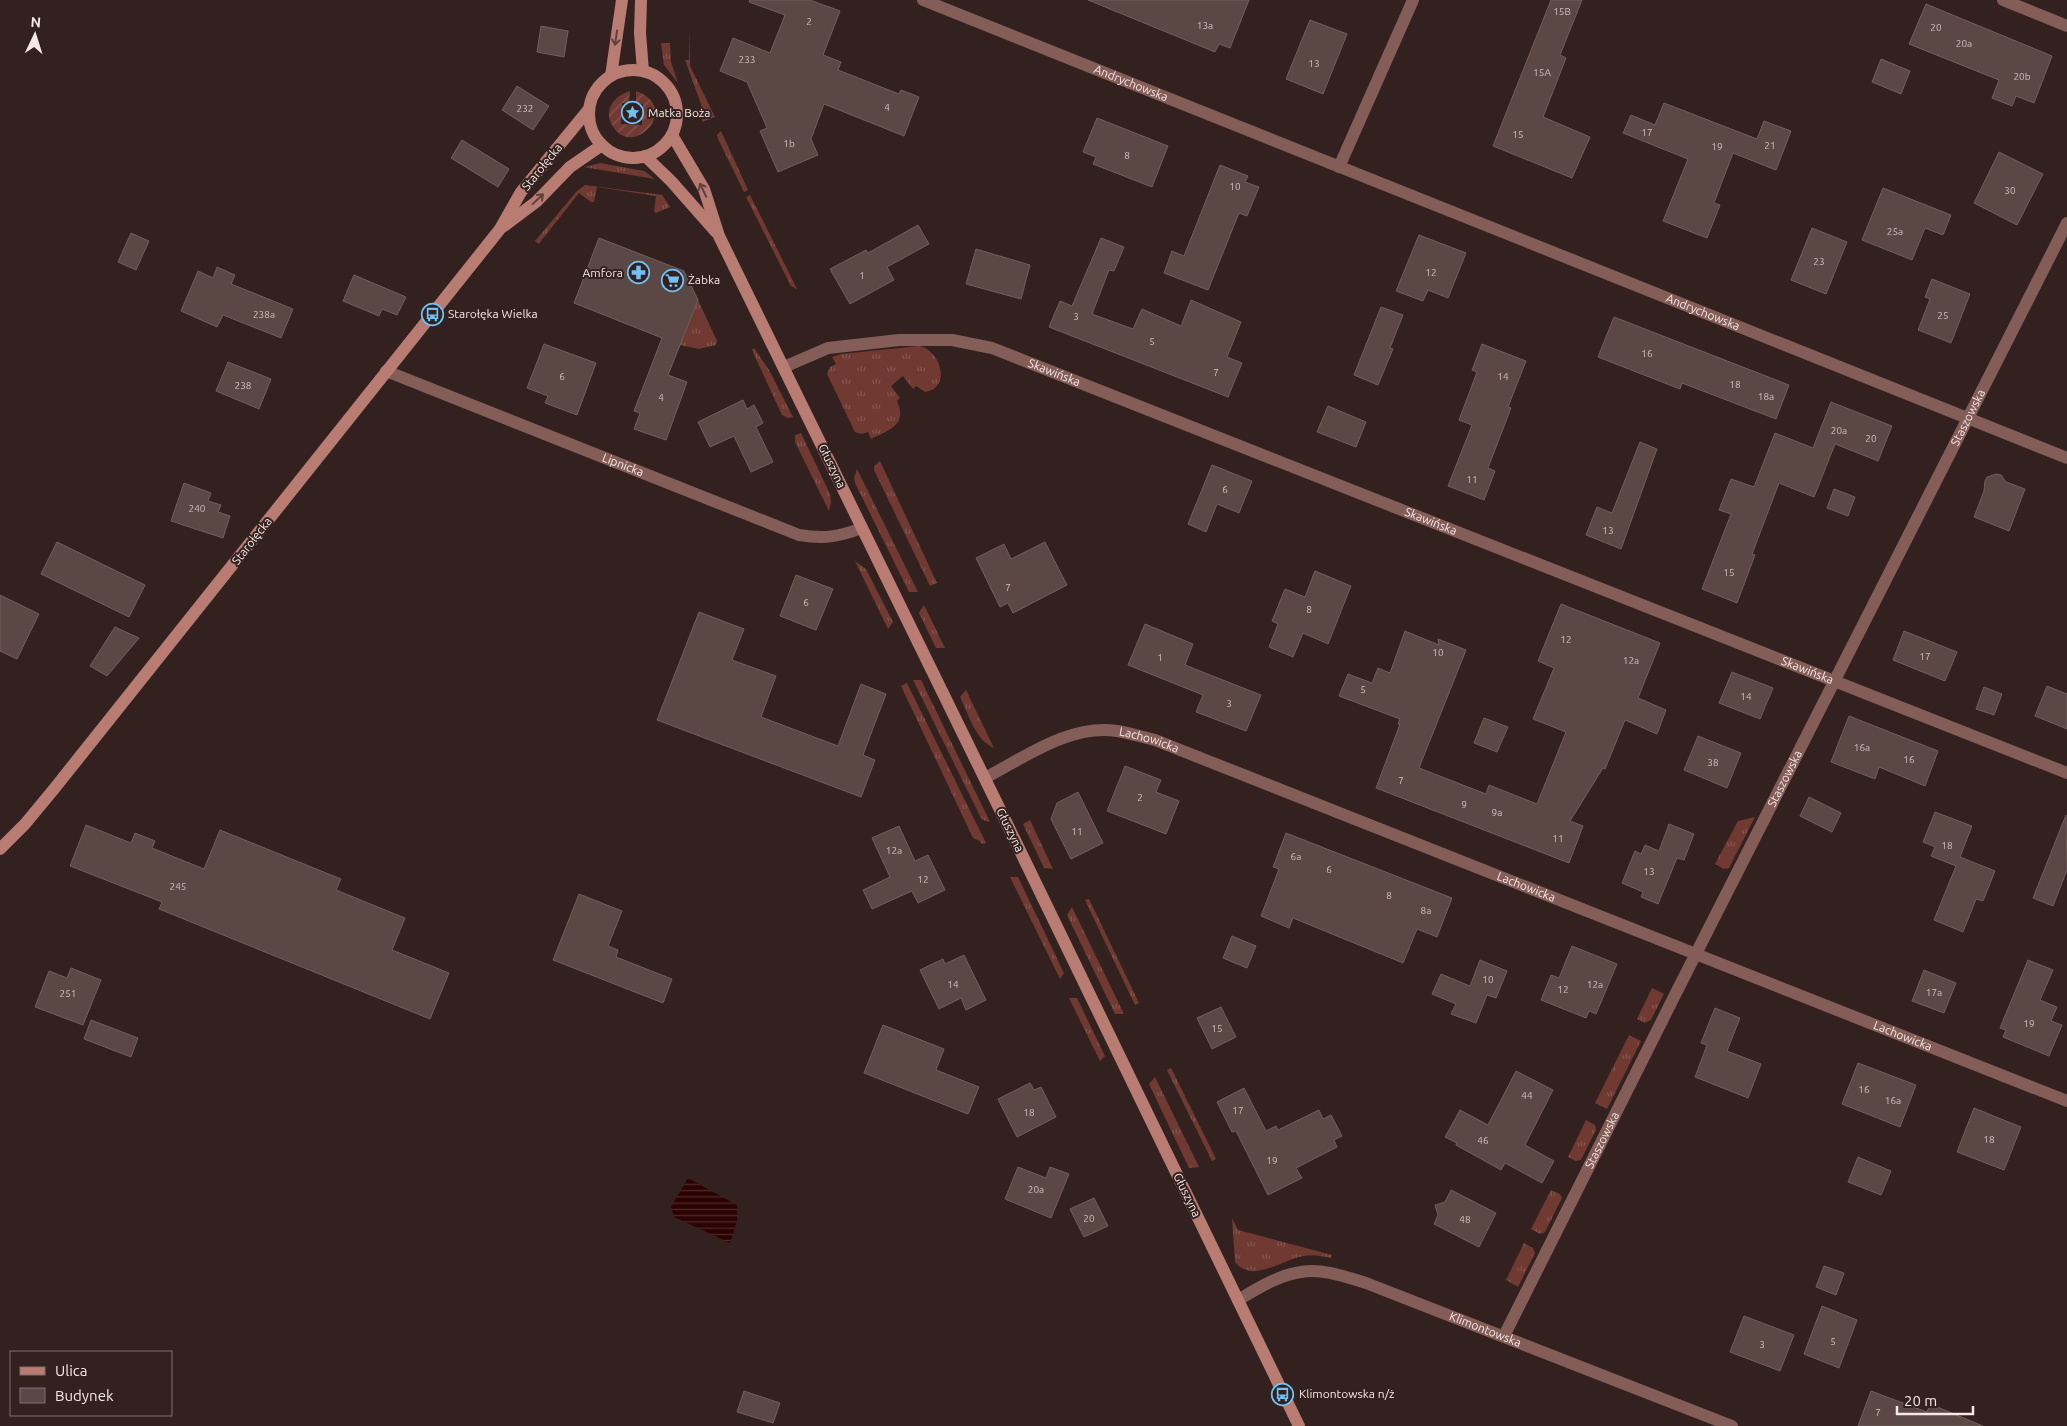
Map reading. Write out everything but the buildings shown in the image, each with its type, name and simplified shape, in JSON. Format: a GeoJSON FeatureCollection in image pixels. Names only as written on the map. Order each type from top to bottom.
{"type":"FeatureCollection","features":[{"type":"Feature","properties":{"kind":"street"},"geometry":{"type":"LineString","coordinates":[[611,76],[622,0]]}},
{"type":"Feature","properties":{"kind":"street"},"geometry":{"type":"LineString","coordinates":[[641,0],[640,33],[643,71]]}},
{"type":"Feature","properties":{"kind":"street","name":"Andrychowska"},"geometry":{"type":"LineString","coordinates":[[923,0],[2067,458]]}},
{"type":"Feature","properties":{"kind":"street"},"geometry":{"type":"LineString","coordinates":[[1339,167],[1413,0]]}},
{"type":"Feature","properties":{"kind":"street"},"geometry":{"type":"LineString","coordinates":[[2003,0],[2067,26]]}},
{"type":"Feature","properties":{"kind":"street"},"geometry":{"type":"LineString","coordinates":[[626,70],[643,71],[655,76],[673,96],[676,108],[676,122],[672,135],[661,148],[646,156],[634,158],[622,156],[611,152],[602,145],[592,128],[589,109],[592,96],[600,84],[611,76],[626,70]]}},
{"type":"Feature","properties":{"kind":"street","name":"Starołęcka"},"geometry":{"type":"LineString","coordinates":[[0,849],[25,824],[54,789],[500,229],[521,192],[589,109]]}},
{"type":"Feature","properties":{"kind":"street","name":"Głuszyna"},"geometry":{"type":"LineString","coordinates":[[672,135],[704,189],[719,236],[985,778],[1299,1426]]}},
{"type":"Feature","properties":{"kind":"street","name":"Starołęcka"},"geometry":{"type":"LineString","coordinates":[[500,229],[536,202],[570,167],[602,145]]}},
{"type":"Feature","properties":{"kind":"street","name":"Głuszyna"},"geometry":{"type":"LineString","coordinates":[[646,156],[671,181],[719,236]]}},
{"type":"Feature","properties":{"kind":"street","name":"Staszowska"},"geometry":{"type":"LineString","coordinates":[[1504,1336],[2067,223]]}},
{"type":"Feature","properties":{"kind":"street","name":"Skawińska"},"geometry":{"type":"LineString","coordinates":[[784,367],[828,348],[898,340],[952,340],[992,348],[2067,773]]}},
{"type":"Feature","properties":{"kind":"street","name":"Lipnicka"},"geometry":{"type":"LineString","coordinates":[[386,371],[799,535],[827,538],[843,536],[862,528]]}},
{"type":"Feature","properties":{"kind":"street","name":"Lachowicka"},"geometry":{"type":"LineString","coordinates":[[985,778],[1069,734],[1103,730],[1155,740],[2067,1101]]}},
{"type":"Feature","properties":{"kind":"street","name":"Klimontowska"},"geometry":{"type":"LineString","coordinates":[[1238,1300],[1279,1278],[1302,1271],[1321,1272],[1366,1283],[1732,1426]]}},
{"type":"Feature","properties":{"kind":"green space"},"geometry":{"type":"Polygon","coordinates":[[[690,29],[690,66],[715,117],[702,122],[701,104],[685,60],[689,60],[690,29]]]}},
{"type":"Feature","properties":{"kind":"green space"},"geometry":{"type":"Polygon","coordinates":[[[661,43],[670,43],[671,62],[678,83],[664,65],[661,43]]]}},
{"type":"Feature","properties":{"kind":"green space"},"geometry":{"type":"Polygon","coordinates":[[[630,91],[629,103],[622,103],[621,124],[642,125],[643,104],[636,103],[636,91],[649,99],[655,109],[654,119],[649,128],[640,135],[630,137],[619,134],[611,123],[609,112],[616,99],[630,91]]]}},
{"type":"Feature","properties":{"kind":"green space"},"geometry":{"type":"Polygon","coordinates":[[[721,131],[748,190],[744,192],[718,139],[717,135],[721,131]]]}},
{"type":"Feature","properties":{"kind":"green space"},"geometry":{"type":"Polygon","coordinates":[[[600,163],[644,171],[655,179],[584,167],[600,163]]]}},
{"type":"Feature","properties":{"kind":"green space"},"geometry":{"type":"Polygon","coordinates":[[[585,185],[662,195],[670,207],[656,213],[654,211],[656,196],[597,187],[594,202],[591,202],[579,193],[539,244],[535,241],[577,191],[585,185]]]}},
{"type":"Feature","properties":{"kind":"green space"},"geometry":{"type":"Polygon","coordinates":[[[750,195],[797,289],[791,286],[746,197],[750,195]]]}},
{"type":"Feature","properties":{"kind":"green space"},"geometry":{"type":"Polygon","coordinates":[[[698,300],[717,341],[716,345],[699,349],[680,345],[698,300]]]}},
{"type":"Feature","properties":{"kind":"green space"},"geometry":{"type":"Polygon","coordinates":[[[919,346],[933,354],[938,362],[941,377],[939,384],[925,392],[916,386],[913,389],[903,376],[891,386],[900,398],[897,401],[900,416],[895,426],[871,439],[868,432],[861,434],[855,432],[827,374],[830,367],[836,364],[832,357],[841,354],[919,346]]]}},
{"type":"Feature","properties":{"kind":"green space"},"geometry":{"type":"Polygon","coordinates":[[[754,348],[769,370],[793,417],[788,418],[782,415],[752,350],[754,348]]]}},
{"type":"Feature","properties":{"kind":"green space"},"geometry":{"type":"Polygon","coordinates":[[[801,433],[830,494],[829,511],[795,442],[795,435],[801,433]]]}},
{"type":"Feature","properties":{"kind":"green space"},"geometry":{"type":"Polygon","coordinates":[[[880,461],[937,583],[930,586],[874,470],[874,466],[880,461]]]}},
{"type":"Feature","properties":{"kind":"green space"},"geometry":{"type":"Polygon","coordinates":[[[857,469],[918,592],[909,592],[855,483],[854,478],[857,469]]]}},
{"type":"Feature","properties":{"kind":"green space"},"geometry":{"type":"Polygon","coordinates":[[[855,561],[866,569],[893,622],[888,629],[855,561]]]}},
{"type":"Feature","properties":{"kind":"green space"},"geometry":{"type":"Polygon","coordinates":[[[924,605],[945,648],[936,648],[919,613],[924,605]]]}},
{"type":"Feature","properties":{"kind":"green space"},"geometry":{"type":"Polygon","coordinates":[[[913,680],[921,680],[990,822],[981,818],[913,680]]]}},
{"type":"Feature","properties":{"kind":"green space"},"geometry":{"type":"Polygon","coordinates":[[[907,683],[986,843],[982,844],[973,838],[901,686],[907,683]]]}},
{"type":"Feature","properties":{"kind":"green space"},"geometry":{"type":"Polygon","coordinates":[[[966,690],[994,748],[987,744],[977,733],[970,719],[960,697],[966,690]]]}},
{"type":"Feature","properties":{"kind":"green space"},"geometry":{"type":"Polygon","coordinates":[[[1755,817],[1729,868],[1724,869],[1715,864],[1738,821],[1755,817]]]}},
{"type":"Feature","properties":{"kind":"green space"},"geometry":{"type":"Polygon","coordinates":[[[1030,820],[1053,869],[1044,868],[1023,824],[1030,820]]]}},
{"type":"Feature","properties":{"kind":"green space"},"geometry":{"type":"Polygon","coordinates":[[[1010,877],[1018,877],[1064,973],[1060,979],[1010,877]]]}},
{"type":"Feature","properties":{"kind":"green space"},"geometry":{"type":"Polygon","coordinates":[[[1089,899],[1139,1003],[1135,1005],[1085,900],[1089,899]]]}},
{"type":"Feature","properties":{"kind":"green space"},"geometry":{"type":"Polygon","coordinates":[[[1072,907],[1124,1014],[1115,1014],[1067,915],[1072,907]]]}},
{"type":"Feature","properties":{"kind":"green space"},"geometry":{"type":"Polygon","coordinates":[[[1652,988],[1664,994],[1651,1020],[1645,1023],[1637,1019],[1652,988]]]}},
{"type":"Feature","properties":{"kind":"green space"},"geometry":{"type":"Polygon","coordinates":[[[1069,998],[1077,998],[1105,1056],[1100,1061],[1069,998]]]}},
{"type":"Feature","properties":{"kind":"green space"},"geometry":{"type":"Polygon","coordinates":[[[1629,1035],[1641,1041],[1607,1109],[1595,1103],[1629,1035]]]}},
{"type":"Feature","properties":{"kind":"green space"},"geometry":{"type":"Polygon","coordinates":[[[1171,1068],[1216,1159],[1212,1161],[1167,1070],[1171,1068]]]}},
{"type":"Feature","properties":{"kind":"green space"},"geometry":{"type":"Polygon","coordinates":[[[1155,1077],[1199,1167],[1189,1168],[1149,1084],[1155,1077]]]}},
{"type":"Feature","properties":{"kind":"green space"},"geometry":{"type":"Polygon","coordinates":[[[1586,1120],[1595,1125],[1596,1130],[1581,1160],[1576,1161],[1568,1157],[1586,1120]]]}},
{"type":"Feature","properties":{"kind":"green space"},"geometry":{"type":"Polygon","coordinates":[[[1551,1190],[1560,1194],[1562,1198],[1545,1232],[1540,1234],[1531,1229],[1551,1190]]]}},
{"type":"Feature","properties":{"kind":"green space"},"geometry":{"type":"Polygon","coordinates":[[[1232,1218],[1238,1230],[1332,1255],[1331,1258],[1307,1255],[1259,1271],[1250,1271],[1242,1268],[1235,1262],[1232,1218]]]}},
{"type":"Feature","properties":{"kind":"green space"},"geometry":{"type":"Polygon","coordinates":[[[1524,1243],[1533,1248],[1535,1253],[1518,1287],[1506,1280],[1524,1243]]]}},
{"type":"Feature","properties":{"kind":"shaded area"},"geometry":{"type":"Polygon","coordinates":[[[688,1178],[737,1205],[737,1221],[730,1243],[674,1217],[671,1207],[688,1178]]]}},
{"type":"Feature","properties":{"kind":"place","name":"Matka Boża"},"geometry":{"type":"Point","coordinates":[632,113]}},
{"type":"Feature","properties":{"kind":"place","name":"Amfora"},"geometry":{"type":"Point","coordinates":[639,273]}},
{"type":"Feature","properties":{"kind":"place","name":"Żabka"},"geometry":{"type":"Point","coordinates":[672,280]}},
{"type":"Feature","properties":{"kind":"place","name":"Starołęka Wielka"},"geometry":{"type":"Point","coordinates":[432,314]}},
{"type":"Feature","properties":{"kind":"place","name":"Klimontowska n/ż"},"geometry":{"type":"Point","coordinates":[1283,1394]}}]}
